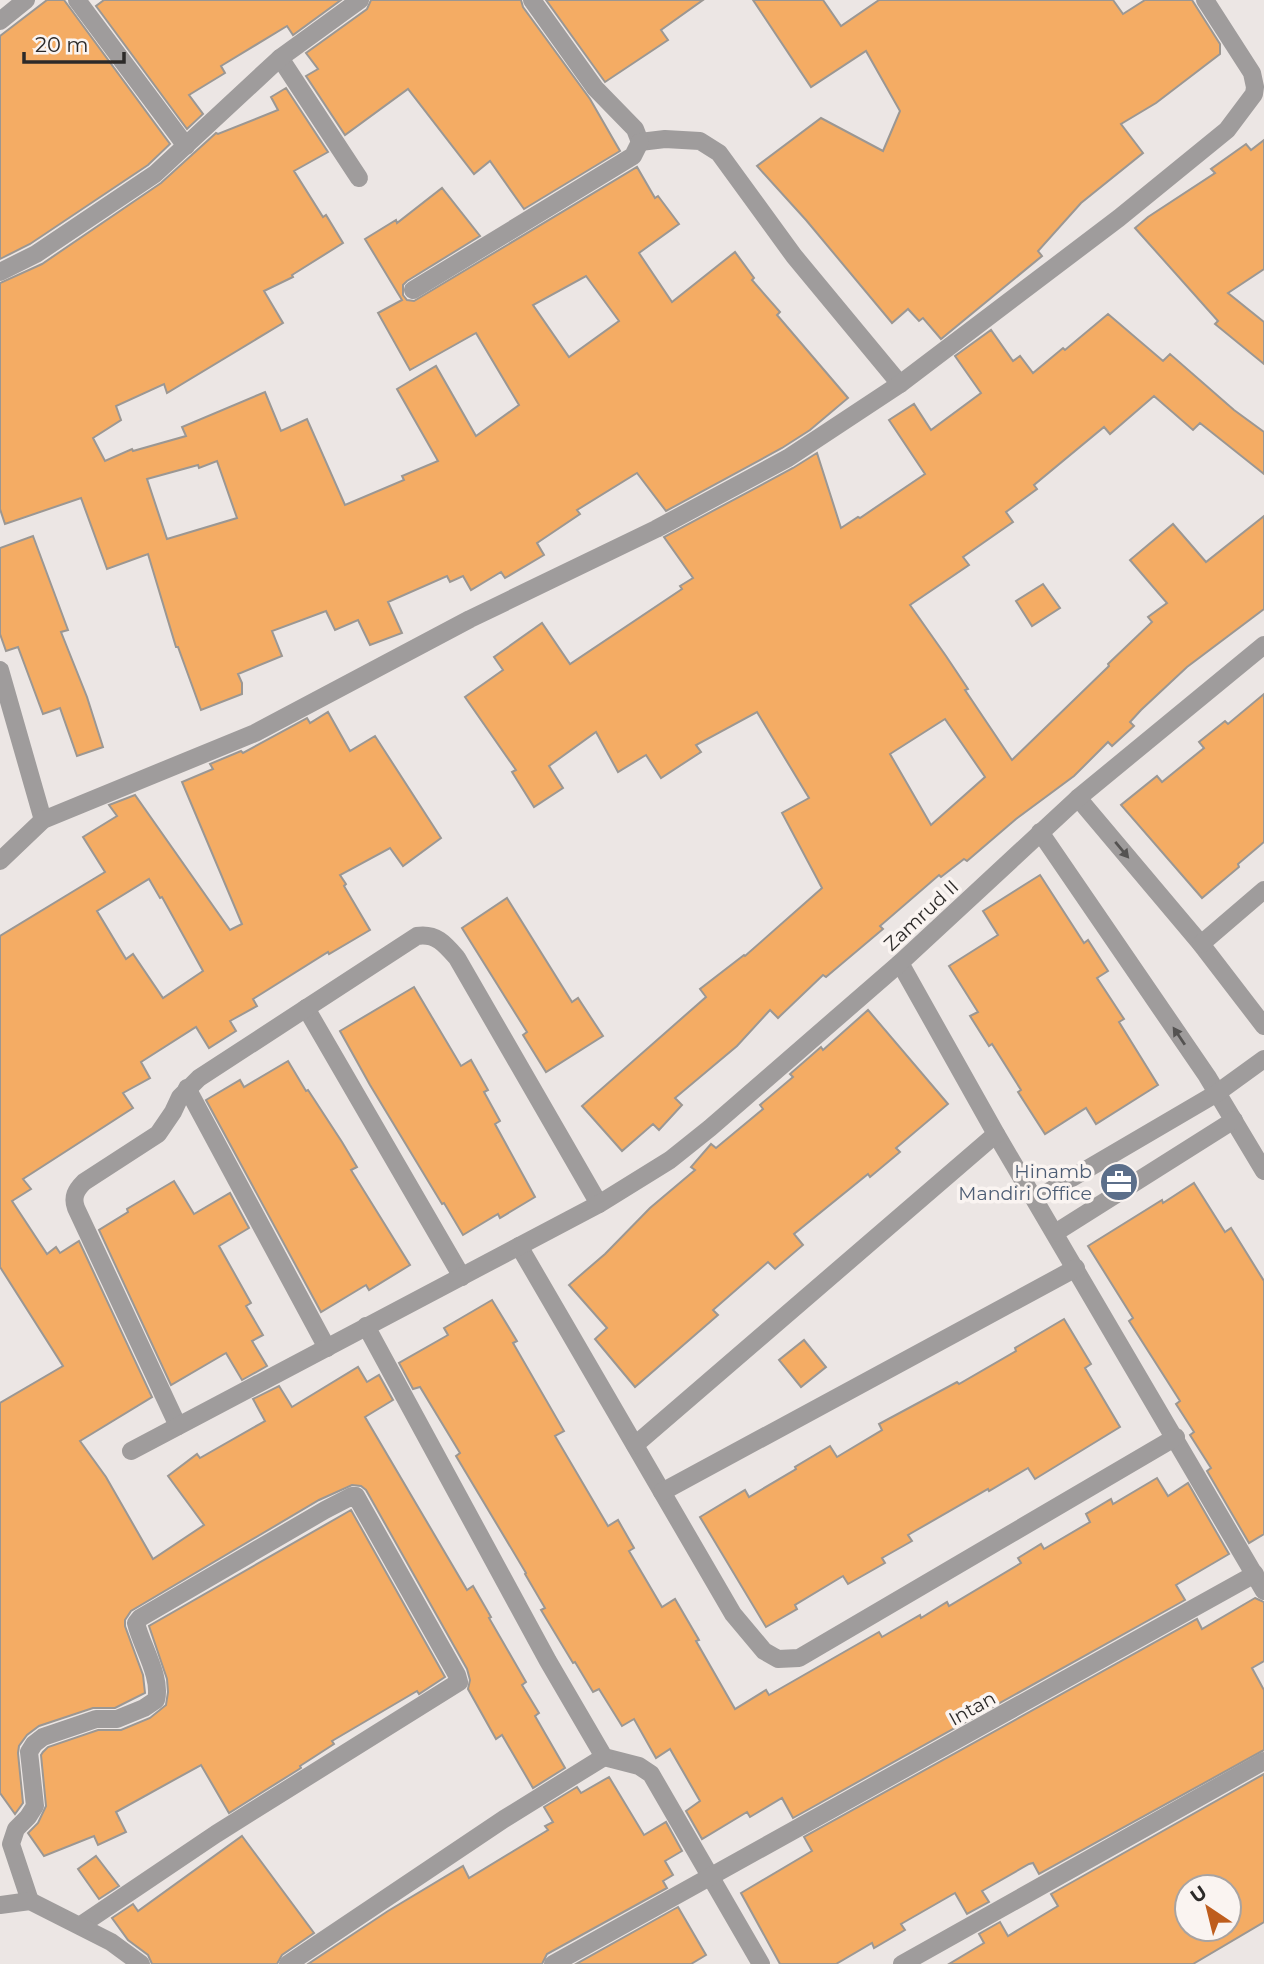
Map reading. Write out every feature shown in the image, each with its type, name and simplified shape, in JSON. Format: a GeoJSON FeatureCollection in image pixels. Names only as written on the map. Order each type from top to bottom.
{"type":"FeatureCollection","features":[{"type":"Feature","properties":{"kind":"street"},"geometry":{"type":"LineString","coordinates":[[0,20],[26,0]]}},
{"type":"Feature","properties":{"kind":"street"},"geometry":{"type":"LineString","coordinates":[[77,0],[186,146]]}},
{"type":"Feature","properties":{"kind":"street"},"geometry":{"type":"LineString","coordinates":[[0,272],[36,254],[155,174],[280,58],[360,0]]}},
{"type":"Feature","properties":{"kind":"street"},"geometry":{"type":"LineString","coordinates":[[413,290],[633,156],[640,142],[635,129],[595,88],[532,0]]}},
{"type":"Feature","properties":{"kind":"street"},"geometry":{"type":"LineString","coordinates":[[0,861],[43,820],[255,733],[470,619],[656,528],[776,465],[901,384],[1119,218],[1227,130],[1254,94],[1255,87],[1252,73],[1205,0]]}},
{"type":"Feature","properties":{"kind":"street"},"geometry":{"type":"LineString","coordinates":[[280,58],[359,178]]}},
{"type":"Feature","properties":{"kind":"street"},"geometry":{"type":"LineString","coordinates":[[640,142],[665,139],[700,141],[719,153],[794,256],[901,384]]}},
{"type":"Feature","properties":{"kind":"street","name":"Zamrud II"},"geometry":{"type":"LineString","coordinates":[[131,1451],[599,1204],[680,1153],[900,964],[1078,798],[1264,645]]}},
{"type":"Feature","properties":{"kind":"street"},"geometry":{"type":"LineString","coordinates":[[0,670],[43,820]]}},
{"type":"Feature","properties":{"kind":"street"},"geometry":{"type":"LineString","coordinates":[[1078,798],[1201,944],[1264,1026]]}},
{"type":"Feature","properties":{"kind":"street"},"geometry":{"type":"LineString","coordinates":[[1040,832],[1217,1093],[1264,1171]]}},
{"type":"Feature","properties":{"kind":"street"},"geometry":{"type":"LineString","coordinates":[[1201,944],[1264,890]]}},
{"type":"Feature","properties":{"kind":"street"},"geometry":{"type":"LineString","coordinates":[[178,1426],[73,1201],[77,1189],[158,1134],[187,1088],[199,1078],[417,936],[435,937],[457,958],[599,1204]]}},
{"type":"Feature","properties":{"kind":"street"},"geometry":{"type":"LineString","coordinates":[[900,964],[996,1134],[1264,1591]]}},
{"type":"Feature","properties":{"kind":"street"},"geometry":{"type":"LineString","coordinates":[[306,1008],[461,1277]]}},
{"type":"Feature","properties":{"kind":"street"},"geometry":{"type":"LineString","coordinates":[[1036,1199],[1217,1093],[1264,1059]]}},
{"type":"Feature","properties":{"kind":"street"},"geometry":{"type":"LineString","coordinates":[[187,1088],[327,1348]]}},
{"type":"Feature","properties":{"kind":"street"},"geometry":{"type":"LineString","coordinates":[[1055,1233],[1234,1120]]}},
{"type":"Feature","properties":{"kind":"street"},"geometry":{"type":"LineString","coordinates":[[635,1445],[996,1134]]}},
{"type":"Feature","properties":{"kind":"street"},"geometry":{"type":"LineString","coordinates":[[519,1246],[733,1614],[764,1651],[778,1659],[799,1658],[1175,1437]]}},
{"type":"Feature","properties":{"kind":"street"},"geometry":{"type":"LineString","coordinates":[[662,1492],[1076,1268]]}},
{"type":"Feature","properties":{"kind":"street"},"geometry":{"type":"LineString","coordinates":[[366,1326],[528,1625],[604,1757],[639,1766],[651,1774],[761,1964]]}},
{"type":"Feature","properties":{"kind":"street"},"geometry":{"type":"LineString","coordinates":[[30,1901],[11,1844],[16,1829],[35,1805],[29,1752],[34,1744],[43,1737],[96,1719],[117,1719],[156,1700],[158,1692],[148,1653],[136,1623],[140,1618],[352,1496],[359,1499],[457,1675],[458,1682],[216,1834],[81,1925]]}},
{"type":"Feature","properties":{"kind":"street","name":"Intan"},"geometry":{"type":"LineString","coordinates":[[553,1964],[1255,1574]]}},
{"type":"Feature","properties":{"kind":"street"},"geometry":{"type":"LineString","coordinates":[[288,1964],[504,1819],[604,1757]]}},
{"type":"Feature","properties":{"kind":"street"},"geometry":{"type":"LineString","coordinates":[[902,1964],[1264,1761]]}},
{"type":"Feature","properties":{"kind":"street"},"geometry":{"type":"LineString","coordinates":[[0,1905],[6,1902],[30,1901],[111,1942],[141,1964]]}},
{"type":"Feature","properties":{"kind":"building"},"geometry":{"type":"Polygon","coordinates":[[[47,0],[64,0],[170,144],[148,165],[30,244],[0,259],[0,36],[47,0]]]}},
{"type":"Feature","properties":{"kind":"building"},"geometry":{"type":"Polygon","coordinates":[[[104,0],[341,0],[293,35],[287,26],[221,66],[225,73],[189,95],[203,114],[187,129],[96,6],[104,0]]]}},
{"type":"Feature","properties":{"kind":"building"},"geometry":{"type":"Polygon","coordinates":[[[371,0],[521,0],[523,7],[590,99],[620,151],[524,209],[490,161],[474,174],[408,89],[345,135],[306,76],[318,69],[306,53],[367,9],[371,0]]]}},
{"type":"Feature","properties":{"kind":"building"},"geometry":{"type":"Polygon","coordinates":[[[546,0],[703,0],[661,30],[668,40],[605,82],[546,0]]]}},
{"type":"Feature","properties":{"kind":"building"},"geometry":{"type":"Polygon","coordinates":[[[753,0],[823,0],[841,26],[879,0],[1113,0],[1123,14],[1145,0],[1192,0],[1220,44],[1220,54],[1156,103],[1121,124],[1143,153],[1081,203],[1038,251],[1042,256],[941,339],[923,318],[919,321],[908,309],[892,323],[757,166],[821,118],[883,151],[900,111],[866,51],[811,87],[753,0]]]}},
{"type":"Feature","properties":{"kind":"building"},"geometry":{"type":"Polygon","coordinates":[[[286,88],[328,152],[294,171],[343,243],[292,275],[293,277],[264,291],[283,323],[167,393],[164,384],[116,406],[121,420],[93,438],[105,461],[132,449],[133,451],[186,436],[182,427],[265,392],[281,431],[307,419],[345,505],[404,480],[402,476],[438,461],[397,389],[436,366],[476,436],[519,405],[476,333],[410,370],[378,313],[402,300],[365,239],[396,220],[397,223],[442,188],[480,236],[407,281],[403,285],[403,295],[407,300],[414,301],[637,167],[655,198],[658,196],[679,224],[639,253],[672,302],[735,252],[754,278],[752,280],[780,312],[777,315],[848,398],[810,430],[782,448],[666,511],[637,473],[577,510],[580,514],[537,543],[544,555],[505,578],[501,572],[471,590],[463,576],[450,582],[447,576],[388,602],[402,633],[370,645],[358,620],[335,630],[326,611],[272,631],[282,656],[238,674],[242,683],[242,694],[201,710],[176,647],[148,554],[107,569],[81,498],[5,524],[0,509],[0,283],[42,264],[161,183],[216,133],[278,110],[271,97],[286,88]],[[586,276],[533,305],[569,357],[619,321],[586,276]],[[217,461],[199,468],[198,465],[147,479],[167,539],[237,518],[217,461]]]}},
{"type":"Feature","properties":{"kind":"building"},"geometry":{"type":"Polygon","coordinates":[[[1264,140],[1264,269],[1228,293],[1264,322],[1264,364],[1215,324],[1218,321],[1135,228],[1215,173],[1211,169],[1246,144],[1251,150],[1264,140]]]}},
{"type":"Feature","properties":{"kind":"building"},"geometry":{"type":"Polygon","coordinates":[[[1108,314],[1163,361],[1170,354],[1234,410],[1264,432],[1264,474],[1200,423],[1193,430],[1154,396],[1110,434],[1104,427],[1034,485],[1037,489],[1006,512],[1013,522],[963,557],[969,565],[910,605],[968,689],[965,690],[1012,760],[1152,622],[1148,617],[1167,603],[1130,560],[1173,524],[1206,562],[1264,516],[1264,609],[1187,667],[1141,710],[1130,722],[1134,726],[1112,746],[1108,742],[1074,776],[1016,819],[967,861],[964,859],[941,877],[939,875],[880,926],[883,929],[826,977],[823,975],[778,1018],[770,1010],[737,1046],[675,1098],[682,1105],[659,1130],[653,1124],[622,1151],[582,1106],[706,997],[700,989],[745,956],[822,888],[782,813],[809,798],[757,712],[696,745],[701,752],[661,778],[646,755],[618,772],[596,732],[549,766],[563,788],[534,807],[512,772],[516,770],[465,697],[503,670],[494,657],[542,623],[570,664],[682,589],[680,586],[693,578],[664,537],[817,453],[841,528],[925,474],[889,420],[914,404],[931,430],[981,393],[955,356],[991,330],[1013,361],[1020,356],[1033,373],[1063,348],[1065,350],[1108,314]],[[945,719],[890,754],[931,825],[985,777],[945,719]]]}},
{"type":"Feature","properties":{"kind":"building"},"geometry":{"type":"Polygon","coordinates":[[[33,536],[68,630],[61,632],[87,697],[103,747],[77,756],[60,708],[43,714],[18,647],[6,651],[0,634],[0,548],[33,536]]]}},
{"type":"Feature","properties":{"kind":"building"},"geometry":{"type":"Polygon","coordinates":[[[1043,584],[1060,608],[1032,626],[1016,601],[1043,584]]]}},
{"type":"Feature","properties":{"kind":"building"},"geometry":{"type":"Polygon","coordinates":[[[1264,694],[1264,842],[1202,898],[1121,805],[1157,776],[1162,782],[1204,748],[1199,742],[1225,721],[1228,724],[1264,694]]]}},
{"type":"Feature","properties":{"kind":"building"},"geometry":{"type":"Polygon","coordinates":[[[328,712],[350,751],[375,736],[441,838],[403,866],[390,848],[340,875],[370,930],[329,954],[328,952],[253,999],[257,1006],[230,1021],[236,1031],[209,1048],[196,1027],[141,1062],[150,1078],[123,1093],[133,1108],[23,1179],[31,1189],[12,1201],[47,1254],[56,1247],[60,1253],[79,1241],[152,1397],[80,1441],[106,1477],[153,1559],[204,1525],[168,1476],[197,1454],[200,1458],[265,1421],[253,1399],[279,1386],[292,1407],[358,1367],[367,1382],[379,1375],[393,1400],[365,1417],[467,1590],[473,1586],[491,1617],[489,1618],[526,1682],[522,1685],[539,1713],[535,1716],[565,1768],[533,1788],[502,1735],[496,1739],[468,1689],[470,1680],[467,1669],[366,1490],[352,1485],[319,1500],[131,1611],[125,1620],[125,1626],[143,1675],[145,1693],[115,1708],[93,1708],[39,1726],[27,1735],[19,1746],[18,1753],[23,1803],[15,1814],[0,1793],[0,1403],[63,1366],[0,1267],[0,936],[105,872],[83,837],[117,816],[109,805],[135,795],[230,930],[242,924],[182,782],[213,769],[210,764],[241,751],[243,753],[307,718],[310,723],[328,712]],[[149,879],[97,911],[126,959],[133,954],[163,998],[203,971],[162,897],[160,898],[149,879]]]}},
{"type":"Feature","properties":{"kind":"building"},"geometry":{"type":"Polygon","coordinates":[[[1040,875],[1084,943],[1088,940],[1108,971],[1097,978],[1124,1019],[1119,1022],[1158,1085],[1096,1124],[1086,1108],[1045,1134],[992,1044],[989,1046],[970,1016],[978,1012],[949,966],[998,935],[983,911],[1040,875]]]}},
{"type":"Feature","properties":{"kind":"building"},"geometry":{"type":"Polygon","coordinates":[[[507,898],[572,1002],[578,998],[603,1036],[546,1072],[523,1035],[527,1032],[462,928],[507,898]]]}},
{"type":"Feature","properties":{"kind":"building"},"geometry":{"type":"Polygon","coordinates":[[[414,987],[461,1066],[471,1060],[488,1090],[484,1092],[500,1121],[495,1124],[535,1197],[500,1218],[498,1214],[463,1235],[370,1085],[340,1031],[414,987]]]}},
{"type":"Feature","properties":{"kind":"building"},"geometry":{"type":"Polygon","coordinates":[[[868,1010],[948,1104],[896,1148],[900,1152],[870,1177],[868,1174],[794,1234],[803,1245],[775,1269],[768,1262],[713,1310],[718,1315],[635,1387],[595,1339],[607,1328],[569,1285],[605,1254],[650,1208],[695,1170],[691,1167],[711,1144],[716,1148],[763,1109],[760,1105],[793,1077],[790,1074],[821,1047],[823,1050],[868,1010]]]}},
{"type":"Feature","properties":{"kind":"building"},"geometry":{"type":"Polygon","coordinates":[[[288,1061],[357,1167],[351,1170],[410,1265],[369,1290],[366,1285],[321,1312],[206,1100],[240,1080],[244,1087],[288,1061]]]}},
{"type":"Feature","properties":{"kind":"building"},"geometry":{"type":"Polygon","coordinates":[[[174,1181],[194,1214],[230,1193],[249,1228],[219,1246],[251,1303],[246,1306],[263,1335],[252,1341],[267,1366],[242,1380],[226,1353],[171,1385],[99,1230],[128,1212],[127,1209],[174,1181]]]}},
{"type":"Feature","properties":{"kind":"building"},"geometry":{"type":"Polygon","coordinates":[[[1194,1183],[1225,1232],[1231,1228],[1264,1281],[1264,1534],[1249,1543],[1207,1471],[1211,1468],[1190,1435],[1194,1432],[1176,1404],[1180,1401],[1129,1321],[1133,1318],[1088,1246],[1194,1183]]]}},
{"type":"Feature","properties":{"kind":"building"},"geometry":{"type":"Polygon","coordinates":[[[492,1300],[517,1341],[513,1343],[564,1431],[555,1436],[608,1526],[618,1520],[634,1548],[629,1551],[662,1607],[675,1599],[735,1709],[766,1690],[769,1695],[879,1632],[882,1637],[947,1602],[949,1606],[1021,1563],[1018,1558],[1041,1544],[1044,1549],[1090,1522],[1086,1514],[1111,1499],[1113,1504],[1157,1478],[1168,1496],[1188,1483],[1229,1554],[1176,1585],[1185,1600],[793,1818],[782,1798],[750,1817],[747,1812],[702,1839],[686,1811],[700,1801],[670,1749],[656,1758],[634,1719],[622,1726],[599,1689],[593,1692],[541,1610],[545,1608],[526,1573],[456,1456],[460,1453],[420,1387],[413,1389],[399,1363],[448,1335],[444,1328],[492,1300]]]}},
{"type":"Feature","properties":{"kind":"building"},"geometry":{"type":"Polygon","coordinates":[[[1064,1319],[1091,1364],[1085,1368],[1120,1427],[1035,1479],[1028,1468],[989,1491],[988,1489],[908,1535],[912,1541],[882,1558],[885,1563],[848,1584],[843,1576],[795,1605],[797,1609],[766,1627],[700,1517],[745,1490],[749,1497],[830,1446],[837,1457],[882,1430],[879,1424],[957,1382],[959,1384],[1064,1319]]]}},
{"type":"Feature","properties":{"kind":"building"},"geometry":{"type":"Polygon","coordinates":[[[804,1340],[826,1367],[801,1387],[779,1360],[804,1340]]]}},
{"type":"Feature","properties":{"kind":"building"},"geometry":{"type":"Polygon","coordinates":[[[351,1510],[445,1677],[332,1741],[334,1744],[300,1766],[301,1768],[229,1813],[201,1765],[116,1812],[126,1832],[98,1845],[94,1836],[44,1856],[28,1833],[38,1823],[46,1806],[41,1755],[43,1752],[48,1747],[98,1730],[121,1730],[150,1718],[166,1705],[167,1679],[149,1626],[351,1510]]]}},
{"type":"Feature","properties":{"kind":"building"},"geometry":{"type":"Polygon","coordinates":[[[1255,1598],[1264,1602],[1264,1661],[1252,1668],[1264,1690],[1264,1750],[1039,1874],[1033,1863],[1029,1864],[982,1891],[989,1902],[967,1914],[955,1893],[901,1924],[905,1930],[874,1948],[872,1943],[836,1964],[780,1964],[741,1893],[812,1851],[804,1837],[1197,1619],[1202,1629],[1255,1598]]]}},
{"type":"Feature","properties":{"kind":"building"},"geometry":{"type":"Polygon","coordinates":[[[1264,1774],[1264,1922],[1243,1934],[1243,1873],[1173,1873],[1173,1943],[1228,1943],[1193,1964],[949,1964],[984,1943],[979,1934],[1000,1922],[1008,1936],[1058,1906],[1051,1894],[1264,1774]]]}},
{"type":"Feature","properties":{"kind":"building"},"geometry":{"type":"Polygon","coordinates":[[[609,1777],[644,1835],[666,1822],[682,1851],[665,1861],[673,1875],[663,1881],[667,1888],[547,1954],[542,1964],[308,1964],[463,1866],[469,1878],[548,1830],[545,1826],[553,1822],[544,1807],[577,1787],[581,1793],[609,1777]]]}},
{"type":"Feature","properties":{"kind":"building"},"geometry":{"type":"Polygon","coordinates":[[[242,1836],[314,1933],[282,1955],[277,1964],[152,1964],[148,1955],[128,1940],[112,1918],[133,1904],[138,1911],[242,1836]]]}},
{"type":"Feature","properties":{"kind":"building"},"geometry":{"type":"Polygon","coordinates":[[[96,1856],[119,1886],[99,1899],[78,1869],[96,1856]]]}},
{"type":"Feature","properties":{"kind":"building"},"geometry":{"type":"Polygon","coordinates":[[[678,1907],[706,1955],[691,1964],[576,1964],[678,1907]]]}},
{"type":"Feature","properties":{"kind":"place","name":"Hinamb Mandiri Office"},"geometry":{"type":"Point","coordinates":[1119,1182]}}]}
